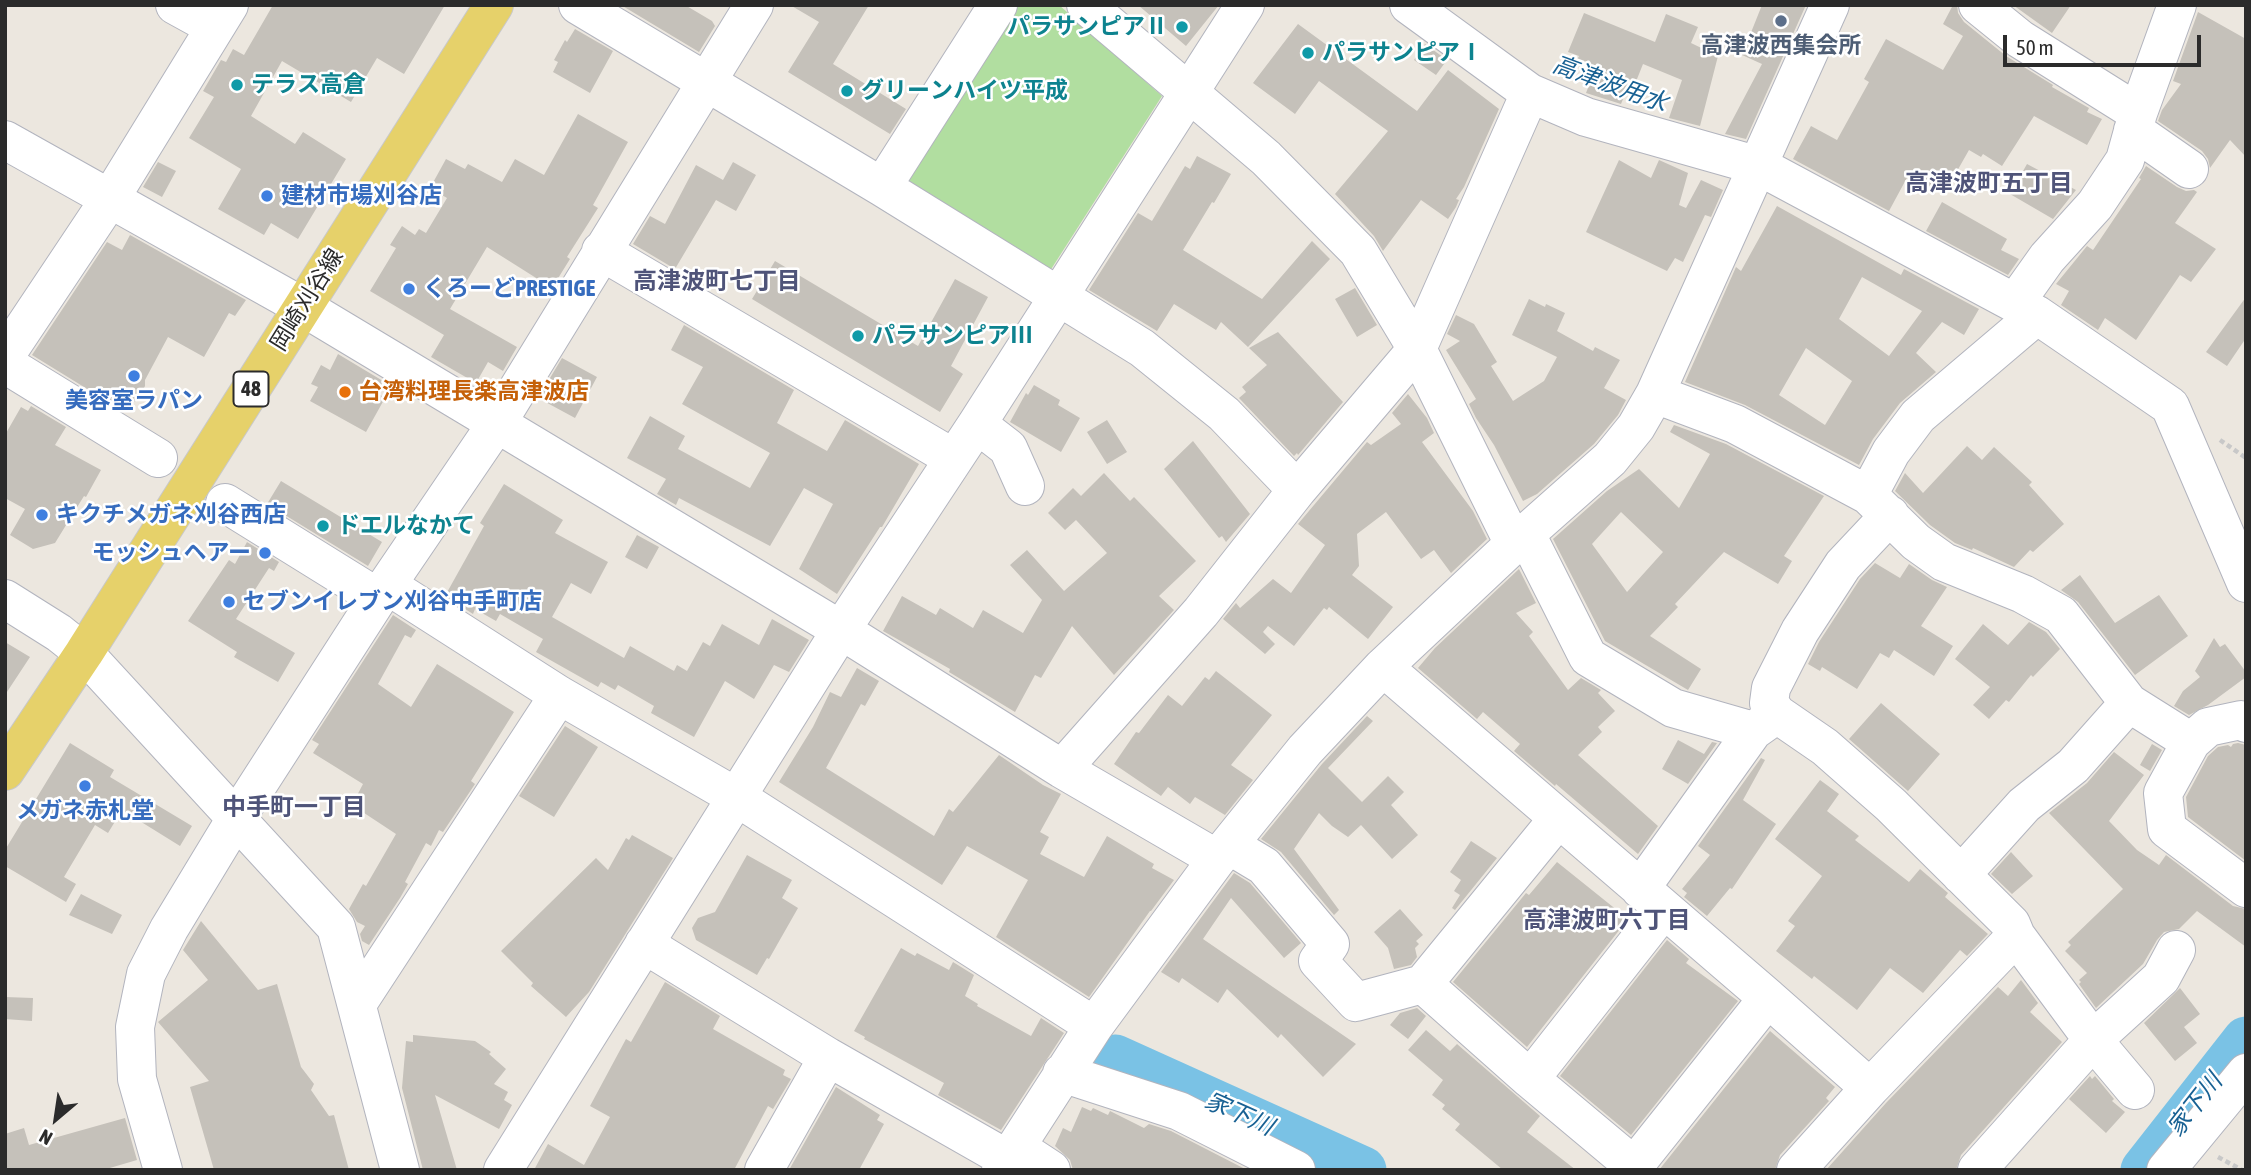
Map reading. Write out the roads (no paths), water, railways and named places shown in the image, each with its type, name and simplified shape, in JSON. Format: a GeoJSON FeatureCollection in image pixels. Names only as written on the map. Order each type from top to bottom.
{"type":"FeatureCollection","features":[{"type":"Feature","properties":{"kind":"main road","name":"岡崎刈谷線"},"geometry":{"type":"LineString","coordinates":[[5,771],[84,653],[494,5]]}},
{"type":"Feature","properties":{"kind":"street"},"geometry":{"type":"LineString","coordinates":[[5,356],[111,197],[222,16],[175,5]]}},
{"type":"Feature","properties":{"kind":"street"},"geometry":{"type":"LineString","coordinates":[[578,5],[882,187],[1142,348],[1224,414],[1297,490]]}},
{"type":"Feature","properties":{"kind":"street"},"geometry":{"type":"LineString","coordinates":[[163,1170],[137,1079],[135,1027],[146,974],[169,929],[235,820],[383,591],[497,423],[754,5]]}},
{"type":"Feature","properties":{"kind":"street"},"geometry":{"type":"LineString","coordinates":[[882,187],[998,5]]}},
{"type":"Feature","properties":{"kind":"street"},"geometry":{"type":"LineString","coordinates":[[1086,5],[1266,158],[1359,251],[1417,349],[1520,539],[1588,657],[1673,708],[1765,723],[1835,755],[1891,805],[2011,924],[2016,936],[2093,1040],[2135,1090]]}},
{"type":"Feature","properties":{"kind":"street"},"geometry":{"type":"LineString","coordinates":[[503,1170],[841,630],[977,424],[1245,5]]}},
{"type":"Feature","properties":{"kind":"street"},"geometry":{"type":"LineString","coordinates":[[1409,5],[1530,93],[1586,117],[1759,166],[2026,309],[2170,406],[2246,583]]}},
{"type":"Feature","properties":{"kind":"street"},"geometry":{"type":"LineString","coordinates":[[1008,1159],[1094,1026],[1223,852],[1305,750],[1383,667],[1610,459],[1636,427],[1655,394],[1830,5]]}},
{"type":"Feature","properties":{"kind":"street"},"geometry":{"type":"LineString","coordinates":[[1978,5],[2020,39],[2136,121],[2189,169]]}},
{"type":"Feature","properties":{"kind":"street"},"geometry":{"type":"LineString","coordinates":[[1530,1079],[1652,900],[1765,723],[1771,688],[1800,631],[1879,505],[1891,452],[1918,416],[2026,309],[2047,258],[2095,205],[2125,160],[2177,5]]}},
{"type":"Feature","properties":{"kind":"street"},"geometry":{"type":"LineString","coordinates":[[1062,769],[1201,612],[1297,490],[1417,349],[1530,93]]}},
{"type":"Feature","properties":{"kind":"street"},"geometry":{"type":"LineString","coordinates":[[5,140],[303,307],[841,630],[1062,769],[1223,852],[1264,866],[1330,944],[1318,961],[1356,1002],[1423,984],[1558,819]]}},
{"type":"Feature","properties":{"kind":"street"},"geometry":{"type":"LineString","coordinates":[[601,251],[953,458]]}},
{"type":"Feature","properties":{"kind":"street"},"geometry":{"type":"LineString","coordinates":[[5,364],[158,458]]}},
{"type":"Feature","properties":{"kind":"street"},"geometry":{"type":"LineString","coordinates":[[1655,394],[1735,424],[1879,505],[1916,542],[1944,562],[2023,594],[2061,615],[2129,703],[2191,742]]}},
{"type":"Feature","properties":{"kind":"street"},"geometry":{"type":"LineString","coordinates":[[977,424],[1008,448],[1025,486]]}},
{"type":"Feature","properties":{"kind":"street"},"geometry":{"type":"LineString","coordinates":[[225,503],[383,591],[738,798],[1094,1026]]}},
{"type":"Feature","properties":{"kind":"street"},"geometry":{"type":"LineString","coordinates":[[5,599],[59,633],[84,653],[336,928],[400,1170]]}},
{"type":"Feature","properties":{"kind":"street"},"geometry":{"type":"LineString","coordinates":[[1383,667],[1870,1088]]}},
{"type":"Feature","properties":{"kind":"street"},"geometry":{"type":"LineString","coordinates":[[358,1004],[559,695]]}},
{"type":"Feature","properties":{"kind":"street"},"geometry":{"type":"LineString","coordinates":[[1961,875],[2024,805],[2073,766],[2129,703]]}},
{"type":"Feature","properties":{"kind":"street"},"geometry":{"type":"LineString","coordinates":[[2246,723],[2241,720],[2208,727],[2191,742],[2163,793],[2166,829],[2246,888]]}},
{"type":"Feature","properties":{"kind":"street"},"geometry":{"type":"LineString","coordinates":[[1799,1169],[1870,1088],[2016,936]]}},
{"type":"Feature","properties":{"kind":"street"},"geometry":{"type":"LineString","coordinates":[[644,944],[828,1057],[1008,1159],[1051,1170]]}},
{"type":"Feature","properties":{"kind":"street"},"geometry":{"type":"LineString","coordinates":[[1977,1170],[2093,1040],[2161,978],[2176,950]]}},
{"type":"Feature","properties":{"kind":"street"},"geometry":{"type":"LineString","coordinates":[[1423,984],[1632,1168],[1768,998]]}},
{"type":"Feature","properties":{"kind":"street"},"geometry":{"type":"LineString","coordinates":[[764,1170],[828,1057]]}},
{"type":"Feature","properties":{"kind":"street"},"geometry":{"type":"LineString","coordinates":[[1062,1073],[1179,1111],[1296,1170]]}},
{"type":"Feature","properties":{"kind":"street"},"geometry":{"type":"LineString","coordinates":[[2166,1170],[2246,1073]]}},
{"type":"Feature","properties":{"kind":"waterway","name":"家下川"},"geometry":{"type":"LineString","coordinates":[[2144,1170],[2246,1040]]}},
{"type":"Feature","properties":{"kind":"waterway","name":"家下川"},"geometry":{"type":"LineString","coordinates":[[1115,1058],[1363,1170]]}},
{"type":"Feature","properties":{"kind":"place","name":"高津波西集会所"},"geometry":{"type":"Point","coordinates":[1781,21]}},
{"type":"Feature","properties":{"kind":"place","name":"パラサンピアⅡ"},"geometry":{"type":"Point","coordinates":[1182,27]}},
{"type":"Feature","properties":{"kind":"place","name":"パラサンピアⅠ"},"geometry":{"type":"Point","coordinates":[1308,53]}},
{"type":"Feature","properties":{"kind":"place","name":"テラス高倉"},"geometry":{"type":"Point","coordinates":[237,85]}},
{"type":"Feature","properties":{"kind":"place","name":"グリーンハイツ平成"},"geometry":{"type":"Point","coordinates":[847,91]}},
{"type":"Feature","properties":{"kind":"place","name":"建材市場刈谷店"},"geometry":{"type":"Point","coordinates":[267,196]}},
{"type":"Feature","properties":{"kind":"place","name":"くろーどPRESTIGE"},"geometry":{"type":"Point","coordinates":[409,289]}},
{"type":"Feature","properties":{"kind":"place","name":"パラサンピアⅢ"},"geometry":{"type":"Point","coordinates":[858,336]}},
{"type":"Feature","properties":{"kind":"place","name":"美容室ラパン"},"geometry":{"type":"Point","coordinates":[134,376]}},
{"type":"Feature","properties":{"kind":"place","name":"台湾料理長楽高津波店"},"geometry":{"type":"Point","coordinates":[345,392]}},
{"type":"Feature","properties":{"kind":"place","name":"キクチメガネ刈谷西店"},"geometry":{"type":"Point","coordinates":[42,515]}},
{"type":"Feature","properties":{"kind":"place","name":"ドエルなかて"},"geometry":{"type":"Point","coordinates":[323,526]}},
{"type":"Feature","properties":{"kind":"place","name":"モッシュヘアー"},"geometry":{"type":"Point","coordinates":[265,553]}},
{"type":"Feature","properties":{"kind":"place","name":"セブンイレブン刈谷中手町店"},"geometry":{"type":"Point","coordinates":[229,602]}},
{"type":"Feature","properties":{"kind":"place","name":"メガネ赤札堂"},"geometry":{"type":"Point","coordinates":[85,786]}},
{"type":"Feature","properties":{"kind":"district","name":"高津波町五丁目"},"geometry":{"type":"Point","coordinates":[1989,183]}},
{"type":"Feature","properties":{"kind":"district","name":"高津波町七丁目"},"geometry":{"type":"Point","coordinates":[717,281]}},
{"type":"Feature","properties":{"kind":"district","name":"中手町一丁目"},"geometry":{"type":"Point","coordinates":[294,807]}},
{"type":"Feature","properties":{"kind":"district","name":"高津波町六丁目"},"geometry":{"type":"Point","coordinates":[1607,920]}},
{"type":"Feature","properties":{"kind":"water label","name":"高津波用水"},"geometry":{"type":"Point","coordinates":[1610,84]}}]}
